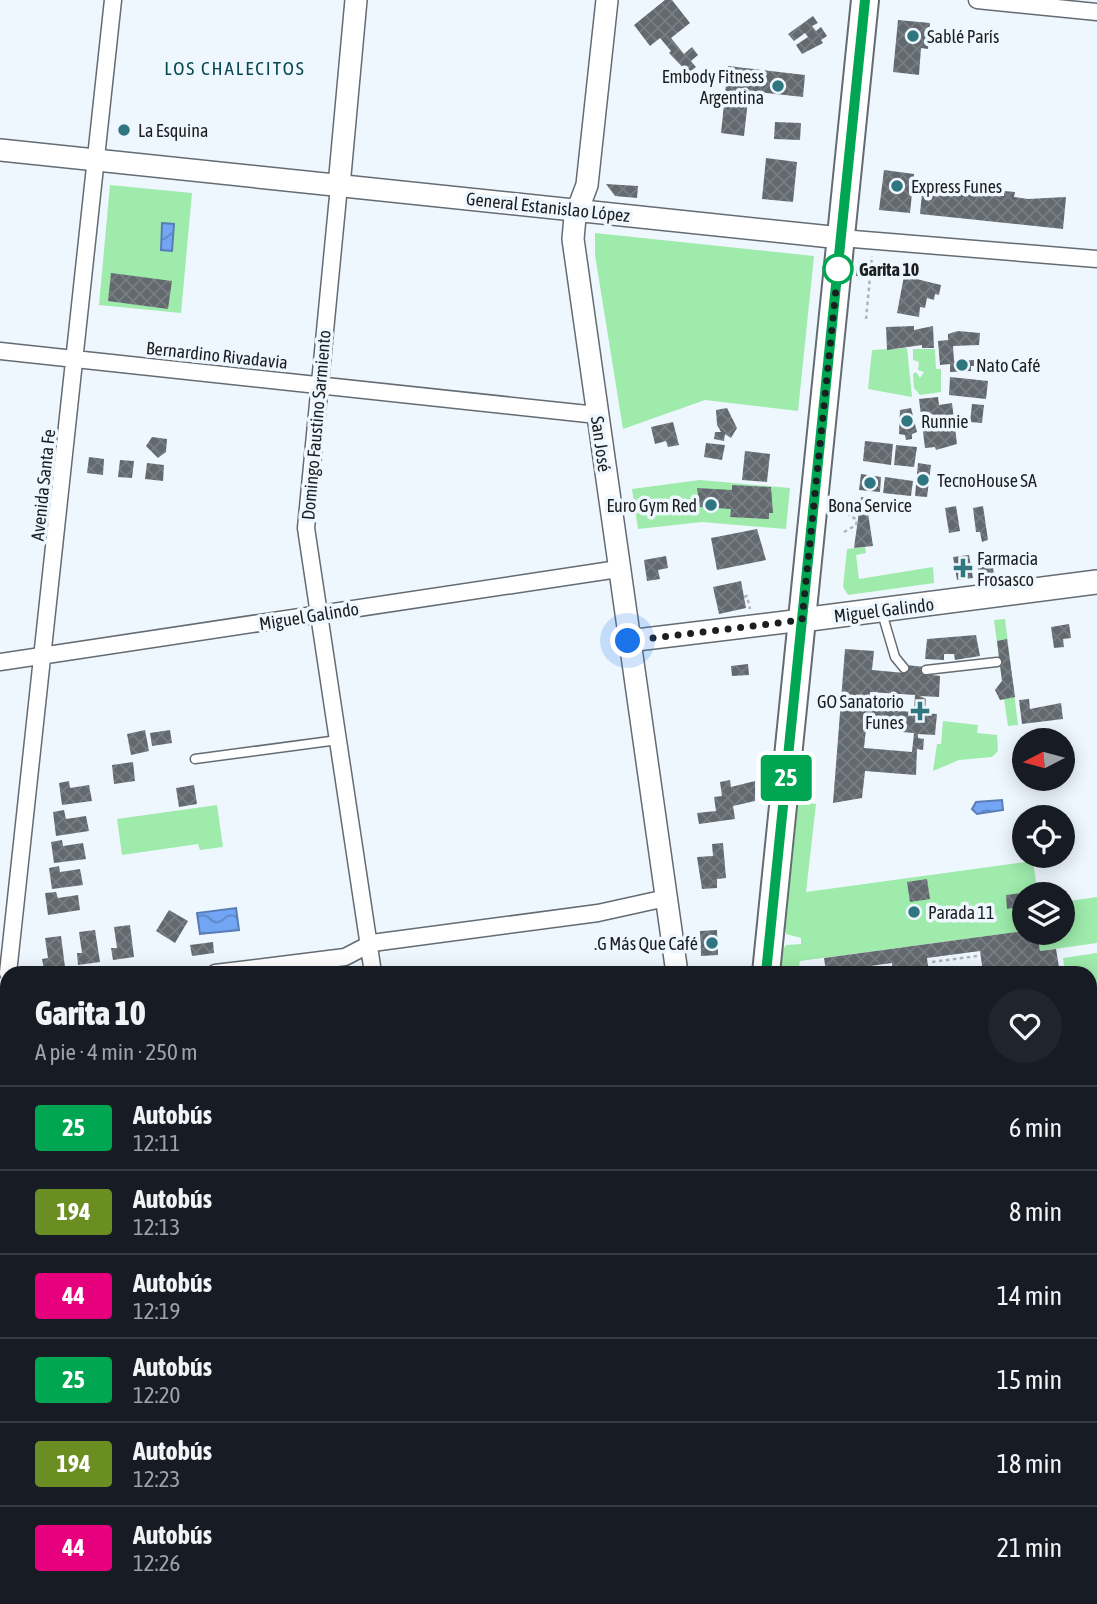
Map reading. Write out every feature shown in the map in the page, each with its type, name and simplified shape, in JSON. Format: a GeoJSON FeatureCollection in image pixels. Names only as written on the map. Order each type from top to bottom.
{"type":"FeatureCollection","features":[{"type":"Feature","properties":{"kind":"main road"},"geometry":{"type":"LineString","coordinates":[[767,966],[865,0]]}},
{"type":"Feature","properties":{"kind":"main road","name":"Miguel Galindo"},"geometry":{"type":"LineString","coordinates":[[802,620],[1097,582]]}},
{"type":"Feature","properties":{"kind":"street","name":"Avenida Santa Fe"},"geometry":{"type":"LineString","coordinates":[[9,966],[113,0]]}},
{"type":"Feature","properties":{"kind":"street","name":"Domingo Faustino Sarmiento"},"geometry":{"type":"LineString","coordinates":[[356,0],[306,528],[372,966]]}},
{"type":"Feature","properties":{"kind":"street","name":"San José"},"geometry":{"type":"LineString","coordinates":[[607,0],[587,185],[573,227],[573,239],[676,966]]}},
{"type":"Feature","properties":{"kind":"street"},"geometry":{"type":"LineString","coordinates":[[977,0],[1097,12]]}},
{"type":"Feature","properties":{"kind":"street","name":"General Estanislao López"},"geometry":{"type":"LineString","coordinates":[[0,150],[841,238],[1097,259]]}},
{"type":"Feature","properties":{"kind":"street","name":"Bernardino Rivadavia"},"geometry":{"type":"LineString","coordinates":[[0,351],[597,415]]}},
{"type":"Feature","properties":{"kind":"street","name":"Miguel Galindo"},"geometry":{"type":"LineString","coordinates":[[0,662],[618,569]]}},
{"type":"Feature","properties":{"kind":"street","name":"Miguel Galindo"},"geometry":{"type":"LineString","coordinates":[[628,641],[802,620]]}},
{"type":"Feature","properties":{"kind":"street"},"geometry":{"type":"LineString","coordinates":[[272,966],[345,957],[369,947],[372,943],[598,913],[666,898]]}},
{"type":"Feature","properties":{"kind":"lane"},"geometry":{"type":"LineString","coordinates":[[881,610],[890,643],[904,668]]}},
{"type":"Feature","properties":{"kind":"lane"},"geometry":{"type":"LineString","coordinates":[[926,670],[998,662]]}},
{"type":"Feature","properties":{"kind":"lane"},"geometry":{"type":"LineString","coordinates":[[195,759],[338,740]]}},
{"type":"Feature","properties":{"kind":"path"},"geometry":{"type":"LineString","coordinates":[[866,319],[874,241]]}},
{"type":"Feature","properties":{"kind":"path"},"geometry":{"type":"LineString","coordinates":[[844,532],[857,522],[846,513]]}},
{"type":"Feature","properties":{"kind":"path"},"geometry":{"type":"LineString","coordinates":[[932,962],[977,956]]}},
{"type":"Feature","properties":{"kind":"green space"},"geometry":{"type":"Polygon","coordinates":[[[110,185],[192,193],[181,313],[99,305],[110,185]]]}},
{"type":"Feature","properties":{"kind":"green space"},"geometry":{"type":"Polygon","coordinates":[[[595,233],[814,256],[798,411],[705,400],[623,429],[595,255],[595,233]]]}},
{"type":"Feature","properties":{"kind":"green space"},"geometry":{"type":"Polygon","coordinates":[[[907,348],[912,397],[868,389],[872,350],[907,348]]]}},
{"type":"Feature","properties":{"kind":"green space"},"geometry":{"type":"Polygon","coordinates":[[[913,349],[935,349],[936,369],[941,369],[941,392],[920,395],[914,388],[913,374],[916,372],[920,378],[924,372],[918,370],[919,362],[913,360],[913,349]]]}},
{"type":"Feature","properties":{"kind":"green space","name":"Euro Gym Red"},"geometry":{"type":"Polygon","coordinates":[[[700,480],[790,488],[786,529],[702,522],[638,529],[632,489],[700,480]]]}},
{"type":"Feature","properties":{"kind":"green space"},"geometry":{"type":"Polygon","coordinates":[[[865,547],[866,553],[856,555],[859,579],[933,567],[934,583],[848,595],[843,587],[847,549],[865,547]]]}},
{"type":"Feature","properties":{"kind":"green space"},"geometry":{"type":"Polygon","coordinates":[[[1005,619],[1018,725],[1008,726],[1004,699],[995,690],[1002,681],[994,620],[1005,619]]]}},
{"type":"Feature","properties":{"kind":"green space"},"geometry":{"type":"Polygon","coordinates":[[[943,721],[978,725],[977,733],[997,735],[998,751],[992,757],[959,760],[933,771],[937,744],[941,744],[943,721]]]}},
{"type":"Feature","properties":{"kind":"green space","name":"Parada 11"},"geometry":{"type":"Polygon","coordinates":[[[814,794],[813,804],[816,804],[806,892],[1012,864],[1012,868],[1034,868],[1036,882],[1012,882],[1012,933],[800,961],[799,966],[781,966],[782,951],[786,945],[801,944],[801,938],[786,934],[785,929],[798,806],[801,800],[814,794]]]}},
{"type":"Feature","properties":{"kind":"green space"},"geometry":{"type":"Polygon","coordinates":[[[217,805],[223,847],[200,850],[198,844],[122,855],[117,819],[217,805]]]}},
{"type":"Feature","properties":{"kind":"green space"},"geometry":{"type":"Polygon","coordinates":[[[1097,897],[1097,943],[1040,951],[1039,945],[1075,945],[1075,900],[1097,897]]]}},
{"type":"Feature","properties":{"kind":"green space"},"geometry":{"type":"Polygon","coordinates":[[[1097,953],[1097,966],[1064,966],[1063,958],[1097,953]]]}},
{"type":"Feature","properties":{"kind":"water"},"geometry":{"type":"Polygon","coordinates":[[[162,223],[174,224],[172,251],[161,250],[162,223]]]}},
{"type":"Feature","properties":{"kind":"water"},"geometry":{"type":"Polygon","coordinates":[[[1002,800],[1003,810],[977,814],[972,809],[976,802],[1002,800]]]}},
{"type":"Feature","properties":{"kind":"water"},"geometry":{"type":"Polygon","coordinates":[[[236,908],[239,930],[200,934],[197,913],[236,908]]]}},
{"type":"Feature","properties":{"kind":"building"},"geometry":{"type":"Polygon","coordinates":[[[665,0],[672,0],[690,23],[671,38],[684,54],[692,47],[698,55],[691,61],[696,67],[688,73],[669,53],[671,51],[660,38],[650,46],[634,25],[665,0]]]}},
{"type":"Feature","properties":{"kind":"building"},"geometry":{"type":"Polygon","coordinates":[[[813,16],[818,23],[812,26],[816,31],[821,27],[827,36],[821,40],[823,43],[802,54],[796,45],[808,37],[805,33],[794,41],[788,34],[813,16]]]}},
{"type":"Feature","properties":{"kind":"building","name":"Sablé París"},"geometry":{"type":"Polygon","coordinates":[[[898,20],[930,23],[928,49],[921,48],[919,75],[893,72],[898,20]]]}},
{"type":"Feature","properties":{"kind":"building"},"geometry":{"type":"Polygon","coordinates":[[[728,66],[805,75],[803,97],[749,91],[744,136],[721,133],[728,66]]]}},
{"type":"Feature","properties":{"kind":"building"},"geometry":{"type":"Polygon","coordinates":[[[775,122],[801,123],[800,140],[774,139],[775,122]]]}},
{"type":"Feature","properties":{"kind":"building"},"geometry":{"type":"Polygon","coordinates":[[[766,158],[797,162],[793,202],[762,199],[766,158]]]}},
{"type":"Feature","properties":{"kind":"building"},"geometry":{"type":"Polygon","coordinates":[[[884,170],[914,174],[910,213],[879,210],[884,170]]]}},
{"type":"Feature","properties":{"kind":"building"},"geometry":{"type":"Polygon","coordinates":[[[923,182],[935,184],[934,187],[975,191],[975,188],[987,189],[986,195],[1004,196],[1004,191],[1015,192],[1014,197],[1028,199],[1066,197],[1063,229],[920,214],[923,182]]]}},
{"type":"Feature","properties":{"kind":"building"},"geometry":{"type":"Polygon","coordinates":[[[606,184],[638,186],[637,198],[615,196],[606,184]]]}},
{"type":"Feature","properties":{"kind":"building"},"geometry":{"type":"Polygon","coordinates":[[[857,266],[866,267],[865,277],[856,276],[857,266]]]}},
{"type":"Feature","properties":{"kind":"building"},"geometry":{"type":"Polygon","coordinates":[[[111,273],[172,281],[168,309],[108,301],[111,273]]]}},
{"type":"Feature","properties":{"kind":"building"},"geometry":{"type":"Polygon","coordinates":[[[904,276],[941,285],[939,295],[935,294],[934,300],[927,298],[925,308],[920,307],[919,317],[897,313],[904,276]]]}},
{"type":"Feature","properties":{"kind":"building"},"geometry":{"type":"Polygon","coordinates":[[[914,326],[914,330],[933,326],[934,348],[922,348],[922,345],[887,350],[886,327],[914,326]]]}},
{"type":"Feature","properties":{"kind":"building"},"geometry":{"type":"Polygon","coordinates":[[[958,331],[980,333],[979,345],[953,346],[954,361],[974,360],[971,371],[950,372],[950,364],[940,365],[938,341],[948,340],[948,334],[958,331]]]}},
{"type":"Feature","properties":{"kind":"building"},"geometry":{"type":"Polygon","coordinates":[[[950,377],[988,381],[986,399],[949,395],[950,377]]]}},
{"type":"Feature","properties":{"kind":"building"},"geometry":{"type":"Polygon","coordinates":[[[938,397],[939,405],[952,403],[957,444],[936,450],[935,447],[925,448],[919,399],[938,397]]]}},
{"type":"Feature","properties":{"kind":"building"},"geometry":{"type":"Polygon","coordinates":[[[972,404],[984,405],[982,423],[970,422],[972,404]]]}},
{"type":"Feature","properties":{"kind":"building"},"geometry":{"type":"Polygon","coordinates":[[[727,408],[737,428],[731,438],[725,434],[724,441],[714,439],[715,432],[721,432],[717,425],[716,410],[727,408]]]}},
{"type":"Feature","properties":{"kind":"building","name":"Runnie"},"geometry":{"type":"Polygon","coordinates":[[[911,408],[917,432],[912,434],[912,439],[906,440],[905,435],[899,434],[900,410],[911,408]]]}},
{"type":"Feature","properties":{"kind":"building"},"geometry":{"type":"Polygon","coordinates":[[[673,422],[679,445],[668,447],[666,441],[655,444],[651,427],[673,422]]]}},
{"type":"Feature","properties":{"kind":"building"},"geometry":{"type":"Polygon","coordinates":[[[152,437],[167,439],[166,452],[158,458],[146,446],[152,437]]]}},
{"type":"Feature","properties":{"kind":"building"},"geometry":{"type":"Polygon","coordinates":[[[865,441],[893,444],[891,465],[863,461],[865,441]]]}},
{"type":"Feature","properties":{"kind":"building"},"geometry":{"type":"Polygon","coordinates":[[[706,443],[725,445],[722,460],[704,457],[706,443]]]}},
{"type":"Feature","properties":{"kind":"building"},"geometry":{"type":"Polygon","coordinates":[[[896,445],[917,447],[914,467],[894,465],[896,445]]]}},
{"type":"Feature","properties":{"kind":"building"},"geometry":{"type":"Polygon","coordinates":[[[745,451],[770,454],[767,482],[742,480],[745,451]]]}},
{"type":"Feature","properties":{"kind":"building"},"geometry":{"type":"Polygon","coordinates":[[[89,457],[104,459],[103,475],[87,473],[89,457]]]}},
{"type":"Feature","properties":{"kind":"building"},"geometry":{"type":"Polygon","coordinates":[[[120,460],[134,461],[132,478],[118,477],[120,460]]]}},
{"type":"Feature","properties":{"kind":"building"},"geometry":{"type":"Polygon","coordinates":[[[147,463],[164,465],[163,481],[145,479],[147,463]]]}},
{"type":"Feature","properties":{"kind":"building","name":"TecnoHouse SA"},"geometry":{"type":"Polygon","coordinates":[[[918,463],[931,465],[927,497],[915,496],[918,463]]]}},
{"type":"Feature","properties":{"kind":"building","name":"Bona Service"},"geometry":{"type":"Polygon","coordinates":[[[861,474],[881,477],[880,492],[859,490],[861,474]]]}},
{"type":"Feature","properties":{"kind":"building"},"geometry":{"type":"Polygon","coordinates":[[[885,477],[913,481],[911,496],[883,493],[885,477]]]}},
{"type":"Feature","properties":{"kind":"building"},"geometry":{"type":"Polygon","coordinates":[[[732,485],[771,487],[773,513],[769,513],[769,519],[730,517],[731,509],[700,507],[697,488],[732,490],[732,485]]]}},
{"type":"Feature","properties":{"kind":"building"},"geometry":{"type":"Polygon","coordinates":[[[861,497],[904,503],[904,508],[868,513],[873,546],[854,548],[861,497]]]}},
{"type":"Feature","properties":{"kind":"building"},"geometry":{"type":"Polygon","coordinates":[[[956,506],[960,531],[949,533],[945,508],[956,506]]]}},
{"type":"Feature","properties":{"kind":"building"},"geometry":{"type":"Polygon","coordinates":[[[983,506],[988,540],[982,542],[980,532],[976,532],[973,508],[983,506]]]}},
{"type":"Feature","properties":{"kind":"building"},"geometry":{"type":"Polygon","coordinates":[[[757,529],[766,560],[717,570],[711,538],[757,529]]]}},
{"type":"Feature","properties":{"kind":"building"},"geometry":{"type":"Polygon","coordinates":[[[991,552],[994,575],[979,577],[976,554],[991,552]]]}},
{"type":"Feature","properties":{"kind":"building","name":"Farmacia Frosasco"},"geometry":{"type":"Polygon","coordinates":[[[969,555],[973,578],[957,580],[953,557],[969,555]]]}},
{"type":"Feature","properties":{"kind":"building"},"geometry":{"type":"Polygon","coordinates":[[[666,556],[668,568],[658,570],[660,579],[647,581],[644,560],[666,556]]]}},
{"type":"Feature","properties":{"kind":"building"},"geometry":{"type":"Polygon","coordinates":[[[741,581],[746,608],[719,614],[713,587],[741,581]]]}},
{"type":"Feature","properties":{"kind":"building"},"geometry":{"type":"Polygon","coordinates":[[[1069,624],[1071,638],[1063,639],[1064,647],[1054,648],[1051,627],[1069,624]]]}},
{"type":"Feature","properties":{"kind":"building"},"geometry":{"type":"Polygon","coordinates":[[[976,635],[980,656],[955,660],[954,654],[944,654],[944,660],[925,659],[927,639],[976,635]]]}},
{"type":"Feature","properties":{"kind":"building"},"geometry":{"type":"Polygon","coordinates":[[[1007,639],[1015,697],[1000,700],[995,690],[1002,681],[997,641],[1007,639]]]}},
{"type":"Feature","properties":{"kind":"building"},"geometry":{"type":"Polygon","coordinates":[[[845,649],[874,651],[872,670],[905,673],[905,665],[926,667],[925,674],[940,676],[939,697],[920,696],[926,699],[925,710],[919,709],[919,713],[937,714],[935,735],[918,734],[918,738],[924,739],[923,750],[917,749],[916,775],[865,771],[862,798],[833,803],[845,649]],[[870,692],[869,709],[914,712],[915,695],[870,692]],[[866,729],[864,748],[912,752],[914,733],[866,729]]]}},
{"type":"Feature","properties":{"kind":"building"},"geometry":{"type":"Polygon","coordinates":[[[748,664],[749,675],[732,676],[731,666],[748,664]]]}},
{"type":"Feature","properties":{"kind":"building"},"geometry":{"type":"Polygon","coordinates":[[[1029,699],[1030,709],[1061,703],[1063,719],[1022,724],[1019,700],[1029,699]]]}},
{"type":"Feature","properties":{"kind":"building"},"geometry":{"type":"Polygon","coordinates":[[[145,730],[149,751],[131,755],[127,734],[145,730]]]}},
{"type":"Feature","properties":{"kind":"building"},"geometry":{"type":"Polygon","coordinates":[[[170,730],[172,743],[152,746],[150,733],[170,730]]]}},
{"type":"Feature","properties":{"kind":"building"},"geometry":{"type":"Polygon","coordinates":[[[133,762],[135,781],[114,784],[112,765],[133,762]]]}},
{"type":"Feature","properties":{"kind":"building"},"geometry":{"type":"Polygon","coordinates":[[[730,780],[731,787],[755,781],[755,801],[733,806],[735,819],[699,824],[697,813],[716,811],[714,797],[722,796],[720,782],[730,780]]]}},
{"type":"Feature","properties":{"kind":"building"},"geometry":{"type":"Polygon","coordinates":[[[69,781],[70,788],[89,785],[92,801],[62,805],[59,783],[69,781]]]}},
{"type":"Feature","properties":{"kind":"building"},"geometry":{"type":"Polygon","coordinates":[[[194,785],[197,804],[179,807],[176,788],[194,785]]]}},
{"type":"Feature","properties":{"kind":"building"},"geometry":{"type":"Polygon","coordinates":[[[64,810],[66,819],[86,816],[89,831],[56,836],[53,812],[64,810]]]}},
{"type":"Feature","properties":{"kind":"building"},"geometry":{"type":"Polygon","coordinates":[[[62,840],[63,846],[83,843],[86,859],[54,863],[51,842],[62,840]]]}},
{"type":"Feature","properties":{"kind":"building"},"geometry":{"type":"Polygon","coordinates":[[[723,843],[726,878],[717,879],[717,888],[702,889],[697,857],[713,856],[712,844],[723,843]]]}},
{"type":"Feature","properties":{"kind":"building"},"geometry":{"type":"Polygon","coordinates":[[[59,866],[60,872],[80,869],[83,885],[52,889],[49,868],[59,866]]]}},
{"type":"Feature","properties":{"kind":"building"},"geometry":{"type":"Polygon","coordinates":[[[927,879],[930,899],[910,902],[907,882],[927,879]]]}},
{"type":"Feature","properties":{"kind":"building"},"geometry":{"type":"Polygon","coordinates":[[[56,892],[58,898],[78,895],[80,910],[48,915],[45,893],[56,892]]]}},
{"type":"Feature","properties":{"kind":"building"},"geometry":{"type":"Polygon","coordinates":[[[1012,894],[1012,908],[1007,909],[1006,895],[1012,894]]]}},
{"type":"Feature","properties":{"kind":"building"},"geometry":{"type":"Polygon","coordinates":[[[169,910],[188,921],[175,943],[156,931],[169,910]]]}},
{"type":"Feature","properties":{"kind":"building"},"geometry":{"type":"Polygon","coordinates":[[[130,925],[134,957],[113,960],[111,948],[117,948],[114,927],[130,925]]]}},
{"type":"Feature","properties":{"kind":"building"},"geometry":{"type":"Polygon","coordinates":[[[95,930],[100,962],[78,965],[77,953],[82,953],[79,932],[95,930]]]}},
{"type":"Feature","properties":{"kind":"building"},"geometry":{"type":"Polygon","coordinates":[[[717,930],[718,955],[701,956],[700,931],[717,930]]]}},
{"type":"Feature","properties":{"kind":"building"},"geometry":{"type":"Polygon","coordinates":[[[1012,933],[1012,945],[1039,945],[1040,951],[1056,949],[1059,966],[982,966],[980,951],[927,958],[928,966],[892,966],[892,963],[825,966],[824,958],[1012,933]]]}},
{"type":"Feature","properties":{"kind":"building"},"geometry":{"type":"Polygon","coordinates":[[[61,936],[65,966],[43,966],[42,959],[48,958],[45,938],[61,936]]]}},
{"type":"Feature","properties":{"kind":"building"},"geometry":{"type":"Polygon","coordinates":[[[213,942],[214,953],[192,956],[190,945],[213,942]]]}},
{"type":"Feature","properties":{"kind":"bus line","name":"25"},"geometry":{"type":"LineString","coordinates":[[767,966],[865,0]]}},
{"type":"Feature","properties":{"kind":"place","name":"Sablé París"},"geometry":{"type":"Point","coordinates":[913,36]}},
{"type":"Feature","properties":{"kind":"place","name":"Embody Fitness Argentina"},"geometry":{"type":"Point","coordinates":[778,86]}},
{"type":"Feature","properties":{"kind":"place","name":"La Esquina"},"geometry":{"type":"Point","coordinates":[124,130]}},
{"type":"Feature","properties":{"kind":"place","name":"Express Funes"},"geometry":{"type":"Point","coordinates":[897,186]}},
{"type":"Feature","properties":{"kind":"place","name":"Garita 10"},"geometry":{"type":"Point","coordinates":[838,269]}},
{"type":"Feature","properties":{"kind":"place","name":"Nato Café"},"geometry":{"type":"Point","coordinates":[962,365]}},
{"type":"Feature","properties":{"kind":"place","name":"Runnie"},"geometry":{"type":"Point","coordinates":[907,421]}},
{"type":"Feature","properties":{"kind":"place","name":"TecnoHouse SA"},"geometry":{"type":"Point","coordinates":[923,480]}},
{"type":"Feature","properties":{"kind":"place","name":"Bona Service"},"geometry":{"type":"Point","coordinates":[870,483]}},
{"type":"Feature","properties":{"kind":"place","name":"Euro Gym Red"},"geometry":{"type":"Point","coordinates":[711,505]}},
{"type":"Feature","properties":{"kind":"place","name":"Farmacia Frosasco"},"geometry":{"type":"Point","coordinates":[963,568]}},
{"type":"Feature","properties":{"kind":"place","name":"GO Sanatorio Funes"},"geometry":{"type":"Point","coordinates":[920,711]}},
{"type":"Feature","properties":{"kind":"place","name":"Parada 11"},"geometry":{"type":"Point","coordinates":[914,912]}},
{"type":"Feature","properties":{"kind":"place","name":".G Más Que Café"},"geometry":{"type":"Point","coordinates":[712,943]}},
{"type":"Feature","properties":{"kind":"district","name":"LOS CHALECITOS"},"geometry":{"type":"Point","coordinates":[235,68]}},
{"type":"Feature","properties":{"kind":"route"},"geometry":{"type":"LineString","coordinates":[[628,641],[802,620],[838,269]]}}]}
